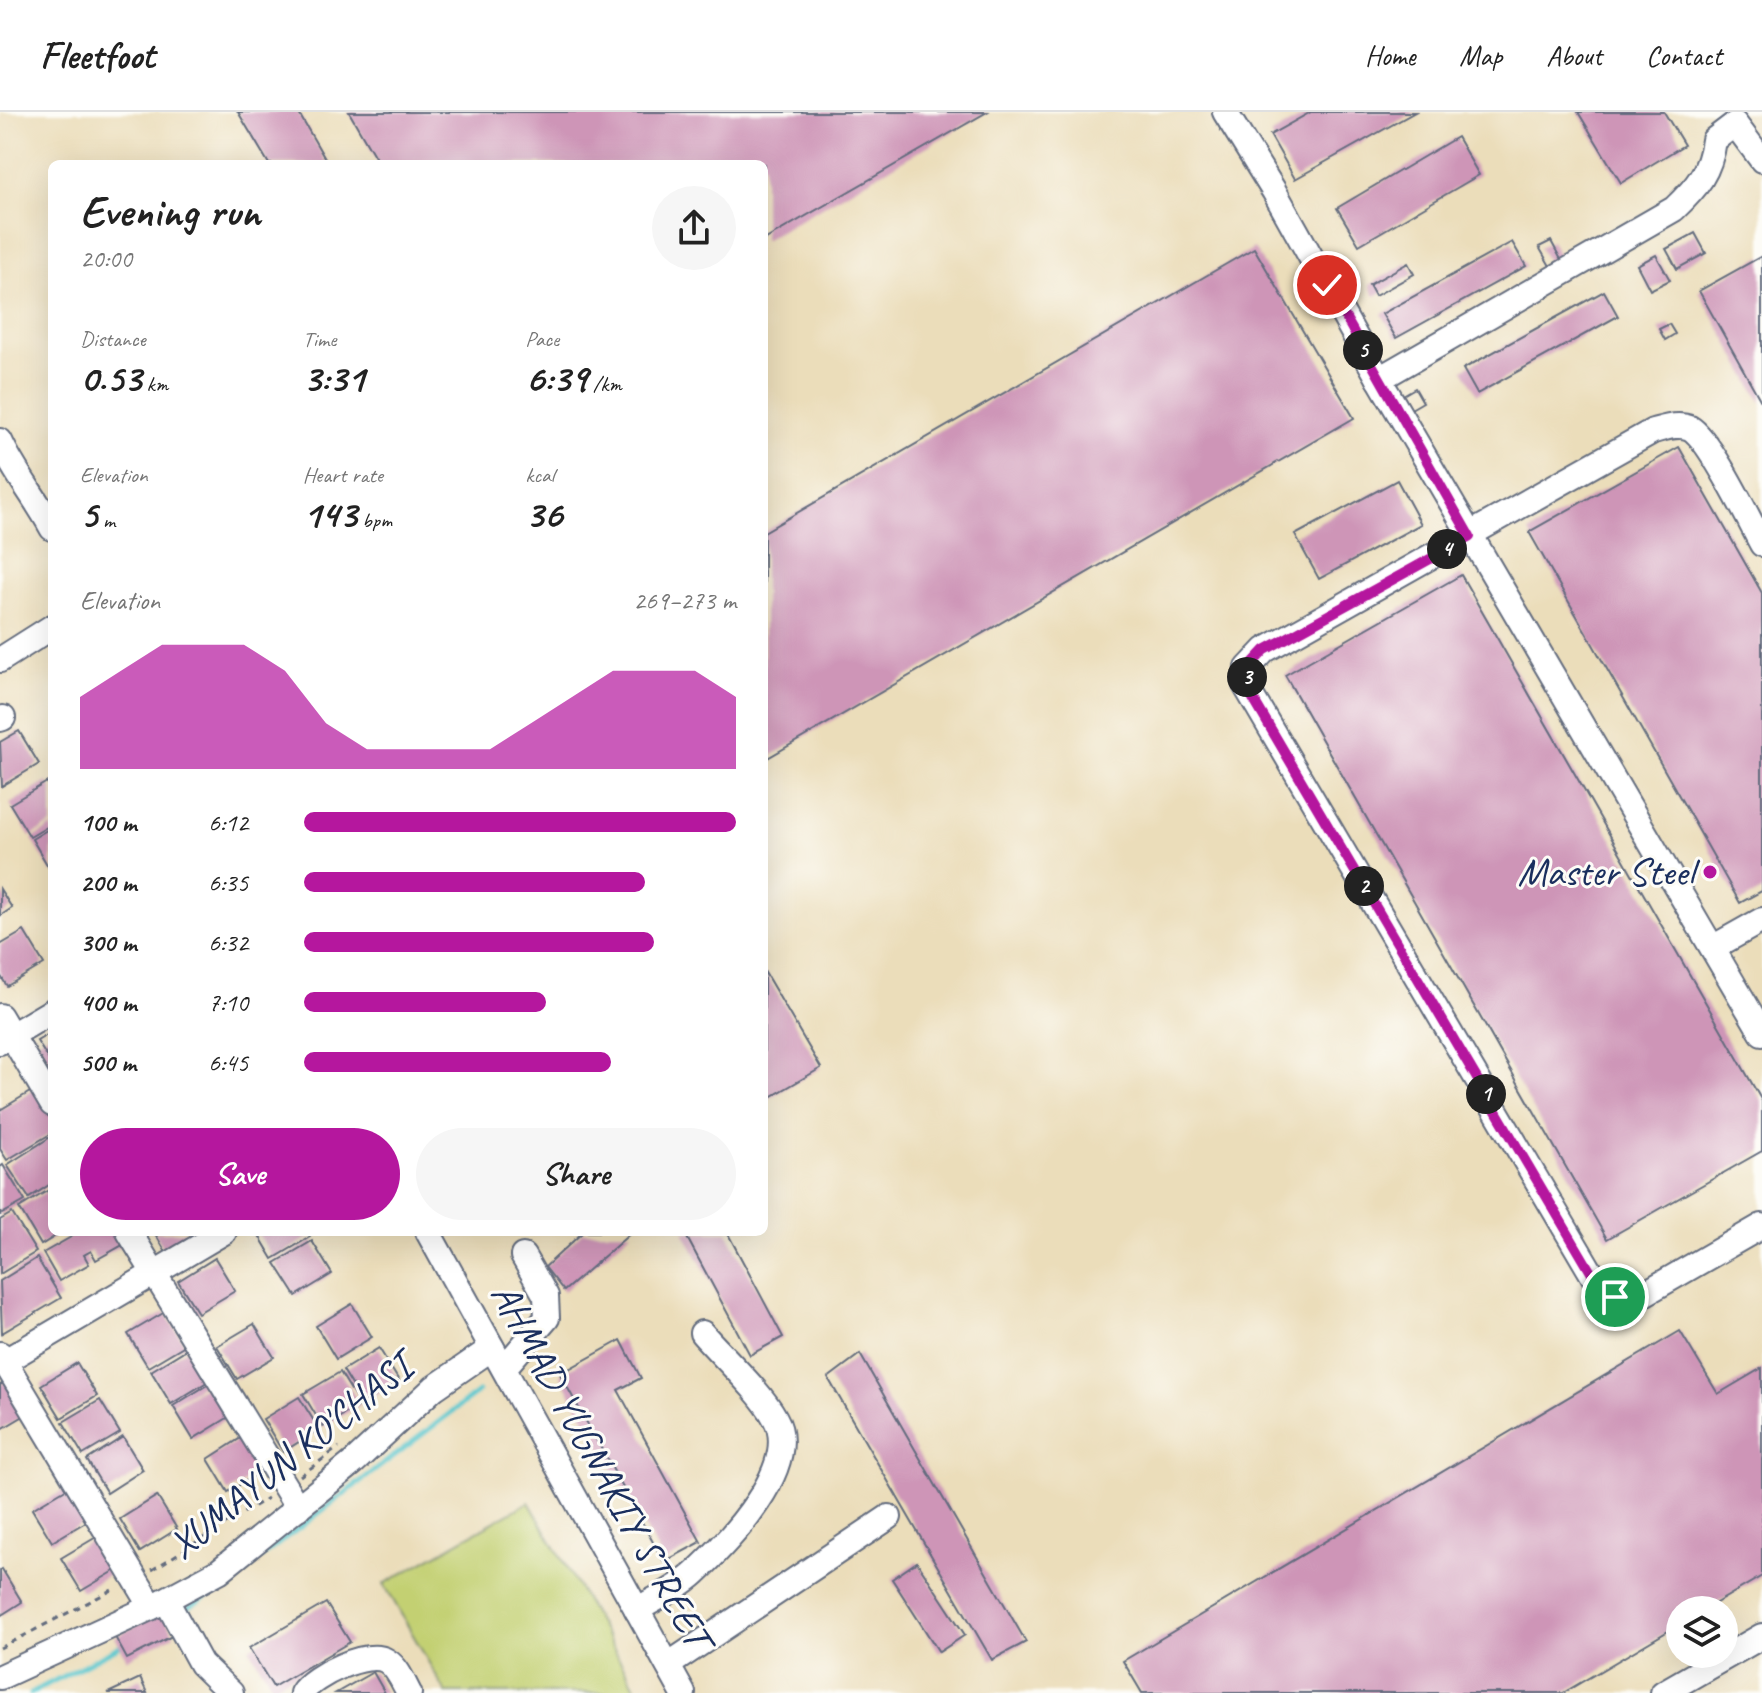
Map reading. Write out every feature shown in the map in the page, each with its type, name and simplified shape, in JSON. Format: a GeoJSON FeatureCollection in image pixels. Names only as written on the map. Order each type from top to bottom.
{"type":"FeatureCollection","features":[{"type":"Feature","properties":{"kind":"street"},"geometry":{"type":"LineString","coordinates":[[1225,112],[1274,191],[1470,537],[1762,1033]]}},
{"type":"Feature","properties":{"kind":"street"},"geometry":{"type":"LineString","coordinates":[[1379,379],[1674,209],[1699,185],[1711,162],[1714,140],[1735,124],[1762,160]]}},
{"type":"Feature","properties":{"kind":"street"},"geometry":{"type":"LineString","coordinates":[[1762,544],[1704,441],[1690,428],[1674,425],[1653,431],[1265,650],[1248,668],[1245,685],[1595,1279],[1615,1297],[1642,1295],[1762,1226]]}},
{"type":"Feature","properties":{"kind":"street"},"geometry":{"type":"LineString","coordinates":[[3,458],[33,492],[48,520]]}},
{"type":"Feature","properties":{"kind":"street"},"geometry":{"type":"LineString","coordinates":[[0,660],[48,630]]}},
{"type":"Feature","properties":{"kind":"street"},"geometry":{"type":"LineString","coordinates":[[1714,947],[1762,920]]}},
{"type":"Feature","properties":{"kind":"street"},"geometry":{"type":"LineString","coordinates":[[48,1013],[4,1031],[48,1098]]}},
{"type":"Feature","properties":{"kind":"street"},"geometry":{"type":"LineString","coordinates":[[131,1236],[298,1508]]}},
{"type":"Feature","properties":{"kind":"street"},"geometry":{"type":"LineString","coordinates":[[217,1236],[154,1275],[1,1359],[133,1580],[159,1604],[201,1664],[231,1693]]}},
{"type":"Feature","properties":{"kind":"street","name":"AHMAD YUGNAKIY STREET"},"geometry":{"type":"LineString","coordinates":[[430,1236],[683,1693]]}},
{"type":"Feature","properties":{"kind":"street","name":"XUMAYUN KO'CHASI"},"geometry":{"type":"LineString","coordinates":[[0,1677],[159,1604],[219,1571],[298,1508],[434,1388],[498,1358],[547,1318],[546,1296],[523,1256]]}},
{"type":"Feature","properties":{"kind":"street"},"geometry":{"type":"LineString","coordinates":[[637,1610],[693,1575],[756,1503],[776,1469],[781,1452],[775,1417],[702,1333]]}},
{"type":"Feature","properties":{"kind":"street"},"geometry":{"type":"LineString","coordinates":[[668,1665],[889,1517]]}},
{"type":"Feature","properties":{"kind":"street"},"geometry":{"type":"LineString","coordinates":[[1663,1693],[1762,1636]]}},
{"type":"Feature","properties":{"kind":"street"},"geometry":{"type":"LineString","coordinates":[[302,1693],[342,1665],[363,1658],[384,1658],[395,1668],[409,1693]]}},
{"type":"Feature","properties":{"kind":"path"},"geometry":{"type":"LineString","coordinates":[[0,1648],[173,1559],[285,1487],[348,1440]]}},
{"type":"Feature","properties":{"kind":"green space"},"geometry":{"type":"Polygon","coordinates":[[[529,1502],[639,1693],[446,1693],[384,1584],[529,1502]]]}},
{"type":"Feature","properties":{"kind":"building"},"geometry":{"type":"Polygon","coordinates":[[[238,112],[298,112],[326,160],[267,160],[238,112]]]}},
{"type":"Feature","properties":{"kind":"building"},"geometry":{"type":"Polygon","coordinates":[[[349,112],[987,112],[768,238],[768,160],[377,160],[349,112]]]}},
{"type":"Feature","properties":{"kind":"building"},"geometry":{"type":"Polygon","coordinates":[[[1311,112],[1415,112],[1295,179],[1270,135],[1311,112]]]}},
{"type":"Feature","properties":{"kind":"building"},"geometry":{"type":"Polygon","coordinates":[[[1578,112],[1664,112],[1684,145],[1621,183],[1578,112]]]}},
{"type":"Feature","properties":{"kind":"building"},"geometry":{"type":"Polygon","coordinates":[[[1457,137],[1479,175],[1359,245],[1337,208],[1457,137]]]}},
{"type":"Feature","properties":{"kind":"building"},"geometry":{"type":"Polygon","coordinates":[[[1695,233],[1706,253],[1677,269],[1666,249],[1695,233]]]}},
{"type":"Feature","properties":{"kind":"building"},"geometry":{"type":"Polygon","coordinates":[[[1551,241],[1565,267],[1554,273],[1539,247],[1551,241]]]}},
{"type":"Feature","properties":{"kind":"building"},"geometry":{"type":"Polygon","coordinates":[[[1512,242],[1526,266],[1396,338],[1382,314],[1512,242]]]}},
{"type":"Feature","properties":{"kind":"building"},"geometry":{"type":"Polygon","coordinates":[[[1254,248],[1354,418],[768,758],[768,530],[1254,248]]]}},
{"type":"Feature","properties":{"kind":"building"},"geometry":{"type":"Polygon","coordinates":[[[1656,255],[1670,280],[1650,290],[1637,265],[1656,255]]]}},
{"type":"Feature","properties":{"kind":"building"},"geometry":{"type":"Polygon","coordinates":[[[1762,256],[1762,403],[1699,291],[1762,256]]]}},
{"type":"Feature","properties":{"kind":"building"},"geometry":{"type":"Polygon","coordinates":[[[1408,263],[1414,274],[1375,296],[1369,285],[1408,263]]]}},
{"type":"Feature","properties":{"kind":"building"},"geometry":{"type":"Polygon","coordinates":[[[1604,291],[1618,316],[1477,394],[1463,369],[1604,291]]]}},
{"type":"Feature","properties":{"kind":"building"},"geometry":{"type":"Polygon","coordinates":[[[1669,324],[1675,334],[1665,340],[1659,329],[1669,324]]]}},
{"type":"Feature","properties":{"kind":"building"},"geometry":{"type":"Polygon","coordinates":[[[1415,388],[1423,402],[1411,409],[1403,395],[1415,388]]]}},
{"type":"Feature","properties":{"kind":"building"},"geometry":{"type":"Polygon","coordinates":[[[1679,447],[1762,593],[1762,891],[1740,903],[1529,532],[1679,447]]]}},
{"type":"Feature","properties":{"kind":"building"},"geometry":{"type":"Polygon","coordinates":[[[1397,480],[1421,524],[1319,579],[1295,535],[1397,480]]]}},
{"type":"Feature","properties":{"kind":"building"},"geometry":{"type":"Polygon","coordinates":[[[1461,575],[1762,1101],[1762,1151],[1607,1239],[1285,675],[1461,575]]]}},
{"type":"Feature","properties":{"kind":"building"},"geometry":{"type":"Polygon","coordinates":[[[19,731],[39,764],[2,786],[0,742],[19,731]]]}},
{"type":"Feature","properties":{"kind":"building"},"geometry":{"type":"Polygon","coordinates":[[[47,782],[48,826],[30,837],[10,804],[47,782]]]}},
{"type":"Feature","properties":{"kind":"building"},"geometry":{"type":"Polygon","coordinates":[[[48,829],[48,866],[32,839],[48,829]]]}},
{"type":"Feature","properties":{"kind":"building"},"geometry":{"type":"Polygon","coordinates":[[[0,889],[12,908],[0,916],[0,889]]]}},
{"type":"Feature","properties":{"kind":"building"},"geometry":{"type":"Polygon","coordinates":[[[24,931],[44,964],[7,986],[0,975],[0,945],[24,931]]]}},
{"type":"Feature","properties":{"kind":"building"},"geometry":{"type":"Polygon","coordinates":[[[768,978],[821,1068],[768,1099],[768,978]]]}},
{"type":"Feature","properties":{"kind":"building"},"geometry":{"type":"Polygon","coordinates":[[[48,1034],[48,1059],[37,1041],[48,1034]]]}},
{"type":"Feature","properties":{"kind":"building"},"geometry":{"type":"Polygon","coordinates":[[[35,1089],[48,1110],[48,1135],[7,1160],[0,1149],[0,1110],[35,1089]]]}},
{"type":"Feature","properties":{"kind":"building"},"geometry":{"type":"Polygon","coordinates":[[[48,1139],[48,1186],[29,1198],[7,1165],[48,1139]]]}},
{"type":"Feature","properties":{"kind":"building"},"geometry":{"type":"Polygon","coordinates":[[[3,1165],[25,1201],[0,1215],[0,1167],[3,1165]]]}},
{"type":"Feature","properties":{"kind":"building"},"geometry":{"type":"Polygon","coordinates":[[[48,1190],[48,1236],[56,1236],[41,1245],[19,1208],[48,1190]]]}},
{"type":"Feature","properties":{"kind":"building"},"geometry":{"type":"Polygon","coordinates":[[[12,1213],[36,1252],[0,1274],[0,1220],[12,1213]]]}},
{"type":"Feature","properties":{"kind":"building"},"geometry":{"type":"Polygon","coordinates":[[[73,1236],[122,1236],[126,1243],[96,1260],[91,1251],[84,1255],[89,1264],[59,1281],[43,1253],[73,1236]]]}},
{"type":"Feature","properties":{"kind":"building"},"geometry":{"type":"Polygon","coordinates":[[[156,1236],[197,1236],[167,1254],[156,1236]]]}},
{"type":"Feature","properties":{"kind":"building"},"geometry":{"type":"Polygon","coordinates":[[[259,1236],[309,1236],[310,1237],[273,1259],[259,1236]]]}},
{"type":"Feature","properties":{"kind":"building"},"geometry":{"type":"Polygon","coordinates":[[[579,1236],[627,1236],[564,1291],[545,1267],[579,1236]]]}},
{"type":"Feature","properties":{"kind":"building"},"geometry":{"type":"Polygon","coordinates":[[[686,1236],[729,1236],[783,1337],[750,1355],[686,1236]]]}},
{"type":"Feature","properties":{"kind":"building"},"geometry":{"type":"Polygon","coordinates":[[[312,1241],[332,1274],[296,1296],[275,1263],[312,1241]]]}},
{"type":"Feature","properties":{"kind":"building"},"geometry":{"type":"Polygon","coordinates":[[[37,1258],[61,1298],[2,1333],[0,1281],[37,1258]]]}},
{"type":"Feature","properties":{"kind":"building"},"geometry":{"type":"Polygon","coordinates":[[[215,1258],[235,1291],[198,1313],[178,1281],[215,1258]]]}},
{"type":"Feature","properties":{"kind":"building"},"geometry":{"type":"Polygon","coordinates":[[[352,1304],[372,1337],[336,1359],[316,1326],[352,1304]]]}},
{"type":"Feature","properties":{"kind":"building"},"geometry":{"type":"Polygon","coordinates":[[[165,1312],[185,1345],[148,1367],[128,1334],[165,1312]]]}},
{"type":"Feature","properties":{"kind":"building"},"geometry":{"type":"Polygon","coordinates":[[[254,1324],[274,1357],[237,1379],[217,1346],[254,1324]]]}},
{"type":"Feature","properties":{"kind":"building"},"geometry":{"type":"Polygon","coordinates":[[[1680,1331],[1718,1394],[1762,1368],[1762,1576],[1728,1596],[1666,1596],[1666,1632],[1563,1693],[1142,1693],[1123,1661],[1680,1331]]]}},
{"type":"Feature","properties":{"kind":"building"},"geometry":{"type":"Polygon","coordinates":[[[621,1340],[641,1378],[618,1390],[701,1542],[664,1562],[560,1374],[621,1340]]]}},
{"type":"Feature","properties":{"kind":"building"},"geometry":{"type":"Polygon","coordinates":[[[379,1348],[399,1381],[363,1403],[343,1370],[379,1348]]]}},
{"type":"Feature","properties":{"kind":"building"},"geometry":{"type":"Polygon","coordinates":[[[187,1349],[207,1382],[171,1404],[151,1371],[187,1349]]]}},
{"type":"Feature","properties":{"kind":"building"},"geometry":{"type":"Polygon","coordinates":[[[860,1354],[1026,1642],[992,1660],[828,1378],[860,1354]]]}},
{"type":"Feature","properties":{"kind":"building"},"geometry":{"type":"Polygon","coordinates":[[[77,1363],[97,1396],[61,1418],[41,1385],[77,1363]]]}},
{"type":"Feature","properties":{"kind":"building"},"geometry":{"type":"Polygon","coordinates":[[[340,1372],[360,1405],[323,1427],[303,1394],[340,1372]]]}},
{"type":"Feature","properties":{"kind":"building"},"geometry":{"type":"Polygon","coordinates":[[[7,1381],[27,1414],[0,1430],[0,1385],[7,1381]]]}},
{"type":"Feature","properties":{"kind":"building"},"geometry":{"type":"Polygon","coordinates":[[[209,1384],[229,1417],[193,1439],[173,1406],[209,1384]]]}},
{"type":"Feature","properties":{"kind":"building"},"geometry":{"type":"Polygon","coordinates":[[[299,1397],[319,1429],[283,1452],[263,1419],[299,1397]]]}},
{"type":"Feature","properties":{"kind":"building"},"geometry":{"type":"Polygon","coordinates":[[[100,1400],[120,1433],[83,1455],[63,1422],[100,1400]]]}},
{"type":"Feature","properties":{"kind":"building"},"geometry":{"type":"Polygon","coordinates":[[[244,1436],[265,1469],[228,1492],[208,1459],[244,1436]]]}},
{"type":"Feature","properties":{"kind":"building"},"geometry":{"type":"Polygon","coordinates":[[[123,1437],[143,1470],[107,1493],[87,1460],[123,1437]]]}},
{"type":"Feature","properties":{"kind":"building"},"geometry":{"type":"Polygon","coordinates":[[[69,1487],[89,1520],[52,1542],[32,1509],[69,1487]]]}},
{"type":"Feature","properties":{"kind":"building"},"geometry":{"type":"Polygon","coordinates":[[[157,1496],[177,1529],[140,1552],[120,1519],[157,1496]]]}},
{"type":"Feature","properties":{"kind":"building"},"geometry":{"type":"Polygon","coordinates":[[[98,1536],[118,1569],[81,1591],[61,1558],[98,1536]]]}},
{"type":"Feature","properties":{"kind":"building"},"geometry":{"type":"Polygon","coordinates":[[[917,1562],[965,1635],[939,1652],[892,1579],[917,1562]]]}},
{"type":"Feature","properties":{"kind":"building"},"geometry":{"type":"Polygon","coordinates":[[[2,1569],[22,1602],[0,1616],[0,1571],[2,1569]]]}},
{"type":"Feature","properties":{"kind":"building"},"geometry":{"type":"Polygon","coordinates":[[[326,1603],[350,1642],[273,1687],[249,1648],[326,1603]]]}},
{"type":"Feature","properties":{"kind":"building"},"geometry":{"type":"Polygon","coordinates":[[[162,1612],[174,1635],[127,1659],[115,1637],[162,1612]]]}},
{"type":"Feature","properties":{"kind":"building"},"geometry":{"type":"Polygon","coordinates":[[[373,1672],[385,1693],[336,1693],[373,1672]]]}},
{"type":"Feature","properties":{"kind":"building"},"geometry":{"type":"Polygon","coordinates":[[[140,1678],[147,1693],[108,1693],[140,1678]]]}},
{"type":"Feature","properties":{"kind":"waterway"},"geometry":{"type":"LineString","coordinates":[[180,1613],[223,1586],[478,1392]]}},
{"type":"Feature","properties":{"kind":"waterway"},"geometry":{"type":"LineString","coordinates":[[31,1693],[126,1643]]}},
{"type":"Feature","properties":{"kind":"place","name":"Master Steel"},"geometry":{"type":"Point","coordinates":[1710,872]}},
{"type":"Feature","properties":{"kind":"route"},"geometry":{"type":"LineString","coordinates":[[1327,285],[1470,537],[1265,650],[1248,668],[1245,685],[1595,1279],[1615,1297]]}}]}
